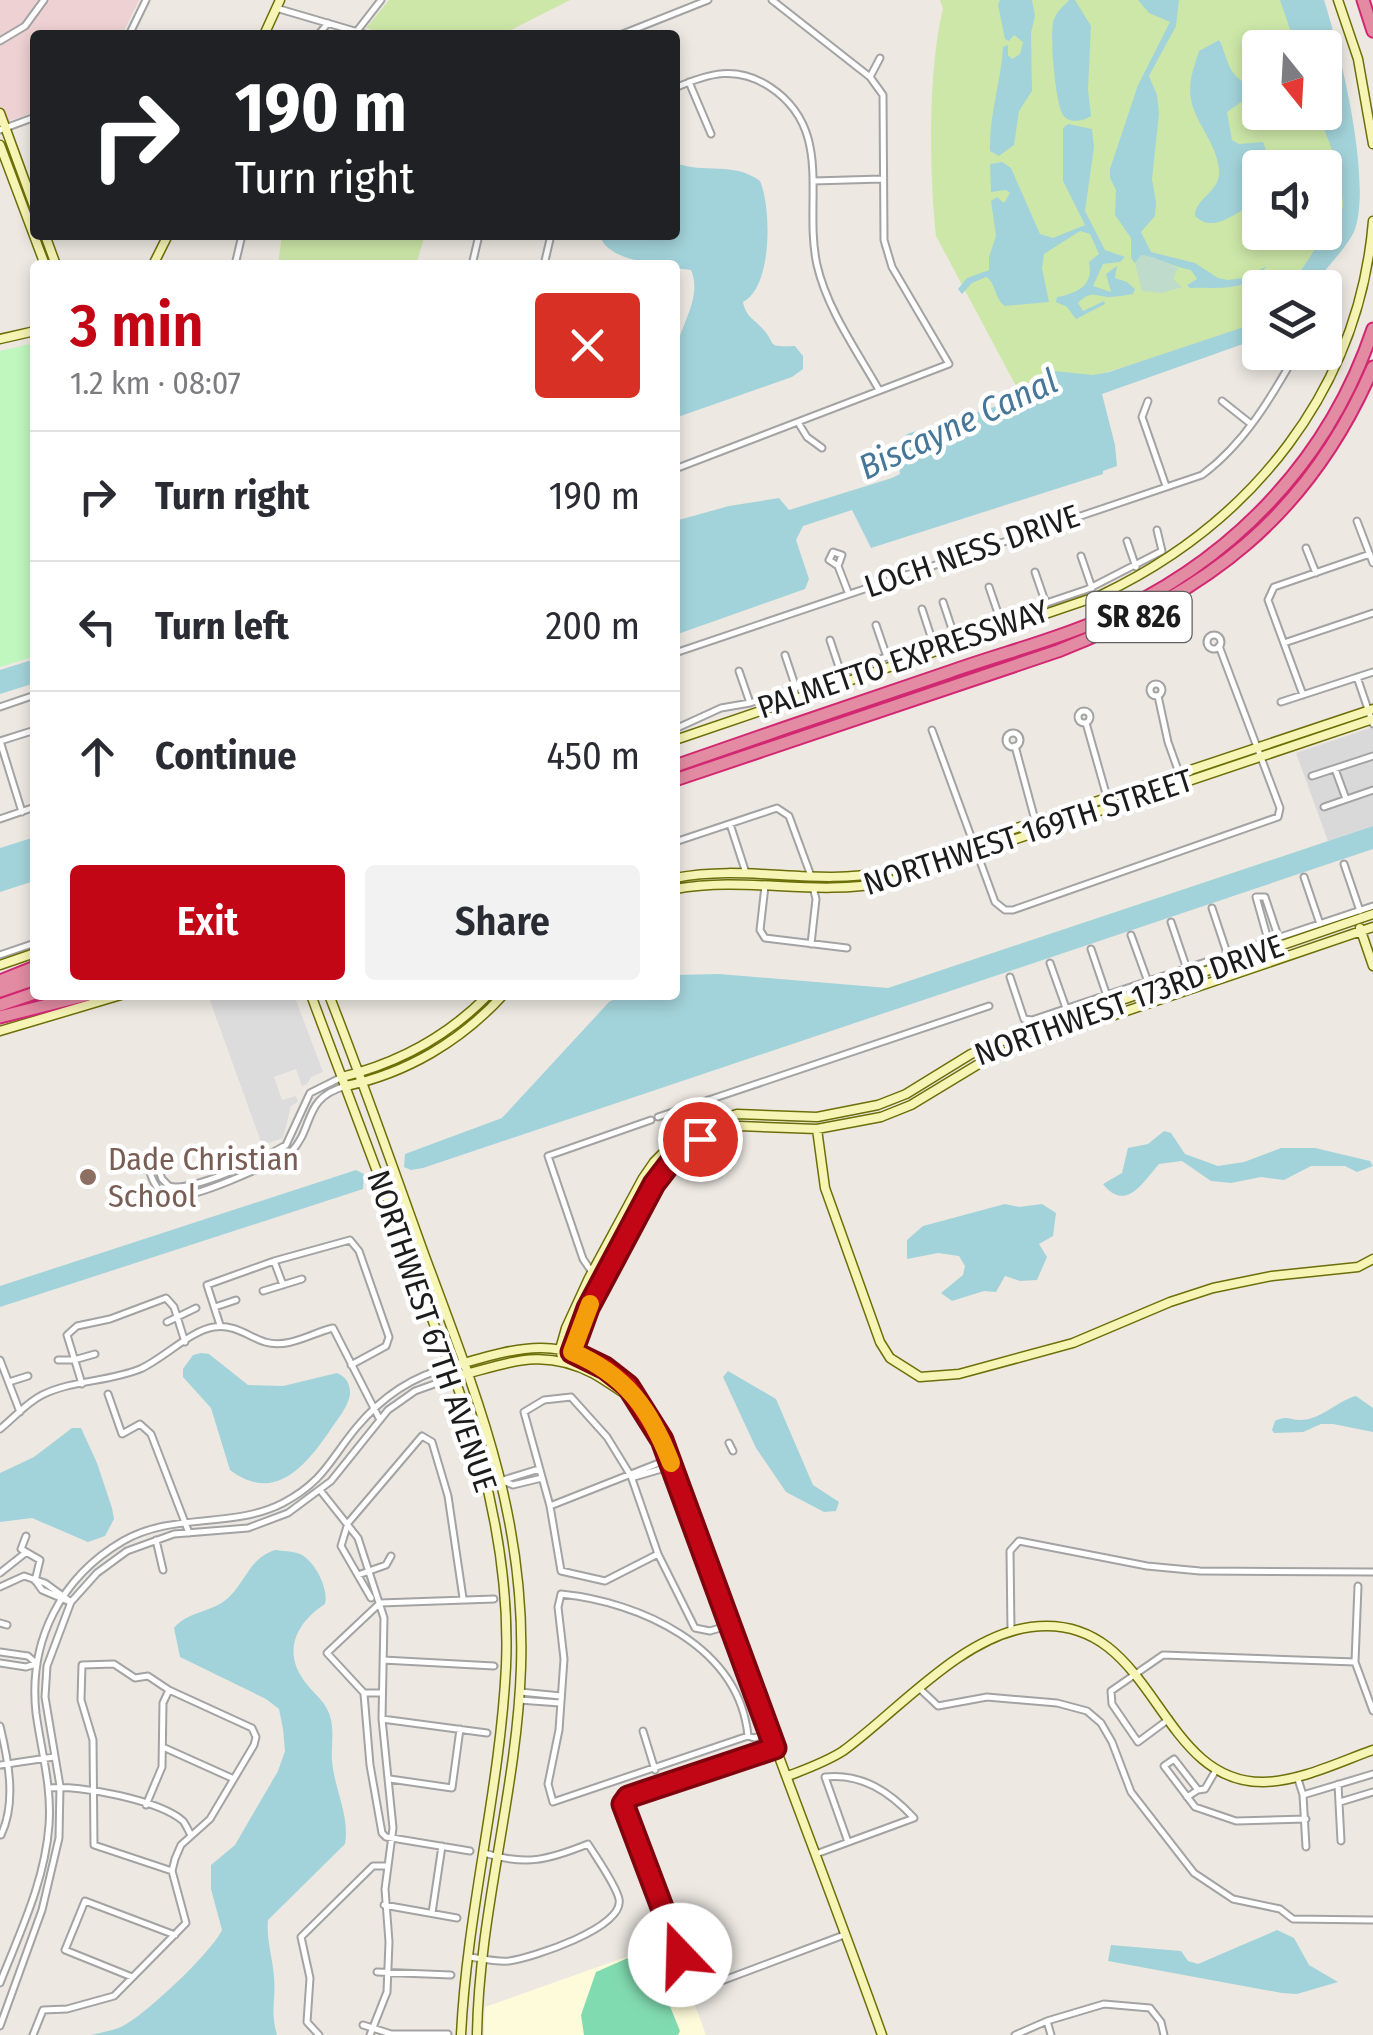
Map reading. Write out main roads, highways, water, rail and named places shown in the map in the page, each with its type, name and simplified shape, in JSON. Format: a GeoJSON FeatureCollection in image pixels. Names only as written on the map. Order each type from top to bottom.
{"type":"FeatureCollection","features":[{"type":"Feature","properties":{"kind":"highway"},"geometry":{"type":"LineString","coordinates":[[1363,0],[1373,31]]}},
{"type":"Feature","properties":{"kind":"highway","name":"PALMETTO EXPRESSWAY"},"geometry":{"type":"LineString","coordinates":[[680,764],[1096,622],[1171,584],[1234,538],[1291,480],[1330,425],[1373,329]]}},
{"type":"Feature","properties":{"kind":"highway","name":"PALMETTO EXPRESSWAY"},"geometry":{"type":"LineString","coordinates":[[680,778],[1058,650],[1106,632],[1179,595],[1243,548],[1303,486],[1344,427],[1373,367]]}},
{"type":"Feature","properties":{"kind":"highway"},"geometry":{"type":"LineString","coordinates":[[680,786],[764,757],[809,734]]}},
{"type":"Feature","properties":{"kind":"highway"},"geometry":{"type":"LineString","coordinates":[[0,982],[30,969]]}},
{"type":"Feature","properties":{"kind":"highway"},"geometry":{"type":"LineString","coordinates":[[0,991],[30,982]]}},
{"type":"Feature","properties":{"kind":"highway"},"geometry":{"type":"LineString","coordinates":[[0,1005],[30,995]]}},
{"type":"Feature","properties":{"kind":"highway"},"geometry":{"type":"LineString","coordinates":[[0,1017],[67,1000]]}},
{"type":"Feature","properties":{"kind":"water"},"geometry":{"type":"Polygon","coordinates":[[[1000,0],[1032,0],[1035,16],[1031,33],[1032,91],[1019,111],[1014,145],[999,156],[990,151],[990,138],[1003,47],[1008,45],[1012,59],[1020,54],[1023,42],[1014,35],[1009,41],[1005,39],[1000,0]]]}},
{"type":"Feature","properties":{"kind":"water"},"geometry":{"type":"Polygon","coordinates":[[[1069,0],[1075,0],[1091,26],[1091,116],[1077,121],[1066,118],[1060,108],[1053,52],[1054,19],[1069,0]]]}},
{"type":"Feature","properties":{"kind":"water"},"geometry":{"type":"Polygon","coordinates":[[[1138,0],[1179,0],[1176,26],[1149,76],[1159,114],[1152,179],[1156,202],[1155,216],[1141,232],[1151,252],[1195,263],[1218,278],[1242,278],[1242,285],[1190,288],[1187,285],[1197,279],[1191,270],[1141,255],[1135,263],[1131,258],[1131,238],[1115,215],[1116,190],[1110,169],[1138,85],[1170,22],[1149,13],[1138,0]]]}},
{"type":"Feature","properties":{"kind":"water"},"geometry":{"type":"Polygon","coordinates":[[[1280,0],[1324,0],[1333,30],[1290,30],[1280,0]]]}},
{"type":"Feature","properties":{"kind":"water"},"geometry":{"type":"Polygon","coordinates":[[[1219,40],[1230,67],[1242,82],[1242,102],[1227,112],[1232,140],[1239,144],[1263,142],[1266,150],[1242,150],[1242,211],[1211,223],[1195,216],[1199,204],[1219,178],[1214,149],[1191,101],[1192,75],[1199,51],[1219,40]]]}},
{"type":"Feature","properties":{"kind":"water"},"geometry":{"type":"Polygon","coordinates":[[[1342,66],[1360,183],[1354,232],[1342,250],[1342,150],[1332,150],[1325,130],[1342,130],[1342,66]]]}},
{"type":"Feature","properties":{"kind":"water"},"geometry":{"type":"Polygon","coordinates":[[[1068,124],[1092,129],[1094,147],[1085,211],[1105,250],[1125,257],[1120,262],[1103,264],[1093,286],[1111,292],[1106,274],[1117,266],[1115,278],[1135,289],[1133,294],[1089,295],[1078,303],[1083,311],[1104,301],[1105,304],[1076,319],[1067,307],[1056,302],[1057,297],[1086,283],[1089,262],[1099,254],[1090,234],[1080,231],[1044,254],[1042,268],[1049,302],[1005,306],[986,277],[972,283],[962,294],[958,289],[967,278],[989,270],[996,236],[991,201],[997,197],[1004,203],[1010,193],[991,192],[990,164],[1002,162],[1011,168],[1040,234],[1053,238],[1085,225],[1063,181],[1063,128],[1068,124]]]}},
{"type":"Feature","properties":{"kind":"water"},"geometry":{"type":"Polygon","coordinates":[[[680,164],[740,171],[760,181],[767,247],[760,281],[743,302],[773,344],[795,346],[803,356],[803,369],[792,377],[680,416],[680,336],[694,291],[691,270],[680,269],[680,260],[636,260],[620,255],[602,240],[680,240],[680,164]]]}},
{"type":"Feature","properties":{"kind":"water"},"geometry":{"type":"Polygon","coordinates":[[[1315,250],[1342,250],[1326,270],[1301,270],[1315,250]]]}},
{"type":"Feature","properties":{"kind":"water","name":"Biscayne Canal"},"geometry":{"type":"Polygon","coordinates":[[[1242,328],[1242,344],[1102,394],[1117,466],[1103,474],[871,548],[852,510],[803,526],[796,540],[809,579],[805,589],[680,633],[680,520],[779,498],[789,510],[892,478],[900,474],[897,445],[907,434],[994,407],[1029,382],[1053,371],[1093,375],[1242,328]]]}},
{"type":"Feature","properties":{"kind":"water"},"geometry":{"type":"Polygon","coordinates":[[[30,661],[30,685],[0,694],[0,670],[30,661]]]}},
{"type":"Feature","properties":{"kind":"water"},"geometry":{"type":"Polygon","coordinates":[[[1373,826],[1373,849],[423,1168],[404,1167],[405,1154],[502,1118],[609,1002],[680,1000],[680,975],[719,974],[888,988],[1373,826]]]}},
{"type":"Feature","properties":{"kind":"water"},"geometry":{"type":"Polygon","coordinates":[[[30,839],[30,882],[0,892],[0,848],[30,839]]]}},
{"type":"Feature","properties":{"kind":"water"},"geometry":{"type":"Polygon","coordinates":[[[1164,1131],[1171,1133],[1185,1154],[1218,1166],[1244,1162],[1281,1148],[1315,1148],[1370,1161],[1373,1166],[1357,1172],[1345,1166],[1311,1166],[1284,1180],[1261,1177],[1231,1183],[1211,1181],[1182,1161],[1159,1164],[1127,1195],[1119,1196],[1103,1184],[1122,1173],[1128,1148],[1148,1144],[1164,1131]]]}},
{"type":"Feature","properties":{"kind":"water"},"geometry":{"type":"Polygon","coordinates":[[[356,1170],[364,1174],[363,1189],[0,1307],[0,1286],[356,1170]]]}},
{"type":"Feature","properties":{"kind":"water"},"geometry":{"type":"Polygon","coordinates":[[[1005,1204],[1042,1204],[1056,1213],[1053,1236],[1039,1244],[1047,1257],[1037,1280],[1020,1281],[1005,1276],[996,1292],[984,1291],[952,1301],[941,1293],[963,1275],[965,1266],[959,1256],[938,1253],[907,1259],[907,1240],[923,1226],[1005,1204]]]}},
{"type":"Feature","properties":{"kind":"water"},"geometry":{"type":"Polygon","coordinates":[[[209,1354],[248,1385],[283,1386],[337,1373],[349,1385],[348,1401],[298,1469],[274,1482],[246,1479],[230,1470],[211,1408],[183,1377],[183,1369],[193,1355],[209,1354]]]}},
{"type":"Feature","properties":{"kind":"water"},"geometry":{"type":"Polygon","coordinates":[[[728,1371],[776,1399],[813,1485],[839,1502],[836,1511],[824,1512],[786,1492],[756,1448],[723,1377],[728,1371]]]}},
{"type":"Feature","properties":{"kind":"water"},"geometry":{"type":"Polygon","coordinates":[[[1356,1396],[1373,1408],[1373,1432],[1333,1424],[1321,1424],[1303,1432],[1272,1430],[1279,1419],[1308,1419],[1356,1396]]]}},
{"type":"Feature","properties":{"kind":"water"},"geometry":{"type":"Polygon","coordinates":[[[72,1428],[81,1428],[112,1508],[114,1519],[105,1536],[88,1542],[32,1518],[0,1522],[0,1473],[34,1457],[72,1428]]]}},
{"type":"Feature","properties":{"kind":"water"},"geometry":{"type":"Polygon","coordinates":[[[275,1550],[306,1558],[323,1583],[325,1604],[302,1626],[294,1655],[301,1676],[331,1719],[333,1771],[346,1833],[345,1844],[268,1920],[277,2035],[91,2035],[123,2026],[146,2009],[192,1967],[222,1930],[211,1889],[211,1865],[235,1845],[278,1771],[285,1751],[283,1729],[279,1709],[266,1699],[180,1657],[174,1628],[224,1602],[254,1564],[275,1550]]]}},
{"type":"Feature","properties":{"kind":"water"},"geometry":{"type":"Polygon","coordinates":[[[1277,1930],[1294,1938],[1309,1965],[1338,1982],[1297,1994],[1282,1993],[1108,1961],[1111,1945],[1181,1951],[1188,1961],[1198,1964],[1277,1930]]]}},
{"type":"Feature","properties":{"kind":"place","name":"Dade Christian School"},"geometry":{"type":"Point","coordinates":[88,1177]}}]}
